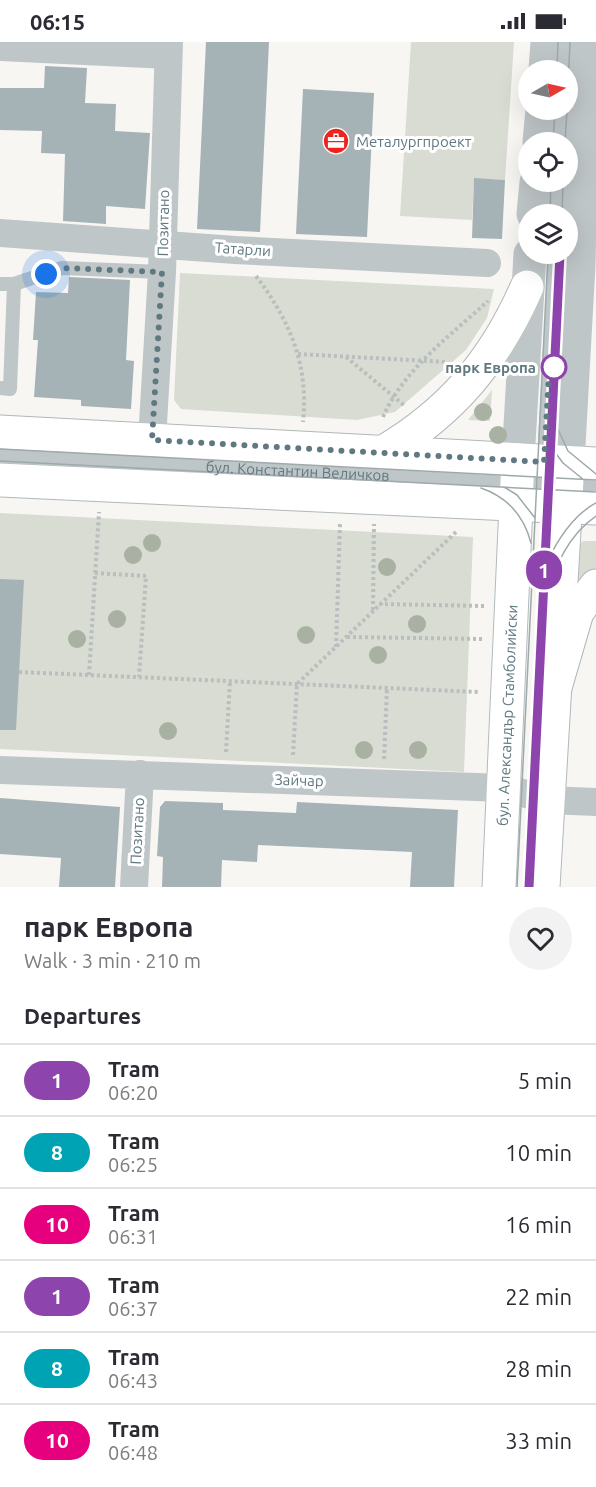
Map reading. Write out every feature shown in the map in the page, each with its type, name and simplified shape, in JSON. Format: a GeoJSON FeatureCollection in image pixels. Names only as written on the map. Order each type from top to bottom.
{"type":"FeatureCollection","features":[{"type":"Feature","properties":{"kind":"main road"},"geometry":{"type":"LineString","coordinates":[[382,440],[405,440],[472,380],[491,357],[512,322],[527,286]]}},
{"type":"Feature","properties":{"kind":"main road","name":"бул. Константин Величков"},"geometry":{"type":"LineString","coordinates":[[0,432],[152,440],[382,440],[553,479],[596,508]]}},
{"type":"Feature","properties":{"kind":"main road","name":"бул. Константин Величков"},"geometry":{"type":"LineString","coordinates":[[0,480],[553,479]]}},
{"type":"Feature","properties":{"kind":"main road","name":"бул. Александър Стамболийски"},"geometry":{"type":"LineString","coordinates":[[543,887],[554,691],[553,479]]}},
{"type":"Feature","properties":{"kind":"main road","name":"бул. Александър Стамболийски"},"geometry":{"type":"LineString","coordinates":[[499,887],[504,788],[553,479]]}},
{"type":"Feature","properties":{"kind":"main road"},"geometry":{"type":"LineString","coordinates":[[554,691],[577,612],[596,586]]}},
{"type":"Feature","properties":{"kind":"street"},"geometry":{"type":"LineString","coordinates":[[546,60],[547,42]]}},
{"type":"Feature","properties":{"kind":"street","name":"бул. Александър Стамболийски"},"geometry":{"type":"LineString","coordinates":[[578,215],[581,76],[584,42]]}},
{"type":"Feature","properties":{"kind":"street"},"geometry":{"type":"LineString","coordinates":[[0,47],[169,48]]}},
{"type":"Feature","properties":{"kind":"street","name":"Позитано"},"geometry":{"type":"LineString","coordinates":[[152,440],[162,272],[169,48]]}},
{"type":"Feature","properties":{"kind":"street","name":"Татарли"},"geometry":{"type":"LineString","coordinates":[[0,232],[236,249],[487,263]]}},
{"type":"Feature","properties":{"kind":"street","name":"бул. Александър Стамболийски"},"geometry":{"type":"LineString","coordinates":[[529,264],[527,286],[553,479]]}},
{"type":"Feature","properties":{"kind":"street","name":"бул. Александър Стамболийски"},"geometry":{"type":"LineString","coordinates":[[553,479],[577,264]]}},
{"type":"Feature","properties":{"kind":"street","name":"Зайчар"},"geometry":{"type":"LineString","coordinates":[[0,770],[504,788],[548,800],[596,802]]}},
{"type":"Feature","properties":{"kind":"street","name":"Позитано"},"geometry":{"type":"LineString","coordinates":[[134,887],[140,774]]}},
{"type":"Feature","properties":{"kind":"lane"},"geometry":{"type":"LineString","coordinates":[[566,42],[581,76]]}},
{"type":"Feature","properties":{"kind":"lane"},"geometry":{"type":"LineString","coordinates":[[0,284],[14,284],[62,268],[162,272]]}},
{"type":"Feature","properties":{"kind":"lane"},"geometry":{"type":"LineString","coordinates":[[0,388],[10,389],[6,335],[14,284]]}},
{"type":"Feature","properties":{"kind":"lane","name":"бул. Константин Величков"},"geometry":{"type":"LineString","coordinates":[[0,456],[553,479]]}},
{"type":"Feature","properties":{"kind":"path"},"geometry":{"type":"LineString","coordinates":[[236,249],[278,305],[298,354],[306,393],[302,427]]}},
{"type":"Feature","properties":{"kind":"path"},"geometry":{"type":"LineString","coordinates":[[382,440],[383,416],[394,397],[423,361],[492,297]]}},
{"type":"Feature","properties":{"kind":"path"},"geometry":{"type":"LineString","coordinates":[[298,354],[451,362]]}},
{"type":"Feature","properties":{"kind":"path"},"geometry":{"type":"LineString","coordinates":[[345,357],[410,410]]}},
{"type":"Feature","properties":{"kind":"path"},"geometry":{"type":"LineString","coordinates":[[88,675],[100,508]]}},
{"type":"Feature","properties":{"kind":"path"},"geometry":{"type":"LineString","coordinates":[[336,647],[340,519]]}},
{"type":"Feature","properties":{"kind":"path"},"geometry":{"type":"LineString","coordinates":[[373,610],[375,520]]}},
{"type":"Feature","properties":{"kind":"path"},"geometry":{"type":"LineString","coordinates":[[291,780],[297,684],[464,524]]}},
{"type":"Feature","properties":{"kind":"path"},"geometry":{"type":"LineString","coordinates":[[95,573],[146,576],[139,677]]}},
{"type":"Feature","properties":{"kind":"path"},"geometry":{"type":"LineString","coordinates":[[379,604],[488,606]]}},
{"type":"Feature","properties":{"kind":"path"},"geometry":{"type":"LineString","coordinates":[[346,637],[485,639]]}},
{"type":"Feature","properties":{"kind":"path"},"geometry":{"type":"LineString","coordinates":[[19,672],[483,692]]}},
{"type":"Feature","properties":{"kind":"path"},"geometry":{"type":"LineString","coordinates":[[225,777],[230,681]]}},
{"type":"Feature","properties":{"kind":"path"},"geometry":{"type":"LineString","coordinates":[[383,783],[387,688]]}},
{"type":"Feature","properties":{"kind":"shaded area"},"geometry":{"type":"Polygon","coordinates":[[[411,42],[514,42],[505,180],[474,179],[472,220],[400,216],[411,42]]]}},
{"type":"Feature","properties":{"kind":"shaded area"},"geometry":{"type":"Polygon","coordinates":[[[180,273],[494,289],[487,318],[466,350],[395,412],[357,420],[181,409],[174,400],[180,273]]]}},
{"type":"Feature","properties":{"kind":"shaded area"},"geometry":{"type":"Polygon","coordinates":[[[492,390],[490,421],[468,420],[492,390]]]}},
{"type":"Feature","properties":{"kind":"shaded area"},"geometry":{"type":"Polygon","coordinates":[[[0,513],[473,537],[464,772],[0,749],[0,513]]]}},
{"type":"Feature","properties":{"kind":"shaded area"},"geometry":{"type":"Polygon","coordinates":[[[583,541],[596,541],[596,570],[576,593],[574,550],[583,541]]]}},
{"type":"Feature","properties":{"kind":"building"},"geometry":{"type":"Polygon","coordinates":[[[206,42],[269,42],[260,232],[197,229],[206,42]]]}},
{"type":"Feature","properties":{"kind":"building"},"geometry":{"type":"Polygon","coordinates":[[[45,66],[87,68],[85,103],[116,104],[115,131],[150,133],[145,209],[106,206],[106,224],[63,221],[65,154],[41,153],[42,131],[0,130],[0,88],[44,88],[45,66]]]}},
{"type":"Feature","properties":{"kind":"building"},"geometry":{"type":"Polygon","coordinates":[[[303,89],[374,93],[367,237],[296,234],[303,89]]]}},
{"type":"Feature","properties":{"kind":"building"},"geometry":{"type":"Polygon","coordinates":[[[474,178],[505,180],[502,239],[472,238],[474,178]]]}},
{"type":"Feature","properties":{"kind":"building"},"geometry":{"type":"Polygon","coordinates":[[[69,277],[130,280],[126,360],[134,361],[131,409],[81,406],[81,400],[34,397],[38,340],[33,340],[36,292],[68,293],[69,277]]]}},
{"type":"Feature","properties":{"kind":"building"},"geometry":{"type":"Polygon","coordinates":[[[0,579],[24,580],[16,730],[0,730],[0,579]]]}},
{"type":"Feature","properties":{"kind":"building"},"geometry":{"type":"Polygon","coordinates":[[[0,798],[120,807],[115,887],[59,887],[61,858],[0,854],[0,798]]]}},
{"type":"Feature","properties":{"kind":"building"},"geometry":{"type":"Polygon","coordinates":[[[165,801],[223,803],[223,810],[296,813],[297,802],[458,810],[454,887],[410,887],[412,852],[258,845],[257,862],[222,860],[221,887],[162,887],[163,857],[157,856],[160,807],[165,801]]]}},
{"type":"Feature","properties":{"kind":"tram line"},"geometry":{"type":"LineString","coordinates":[[557,60],[558,42]]}},
{"type":"Feature","properties":{"kind":"tram line"},"geometry":{"type":"LineString","coordinates":[[569,60],[570,42]]}},
{"type":"Feature","properties":{"kind":"tram line"},"geometry":{"type":"LineString","coordinates":[[554,120],[554,132]]}},
{"type":"Feature","properties":{"kind":"tram line"},"geometry":{"type":"LineString","coordinates":[[566,120],[566,132]]}},
{"type":"Feature","properties":{"kind":"tram line"},"geometry":{"type":"LineString","coordinates":[[550,204],[551,192]]}},
{"type":"Feature","properties":{"kind":"tram line"},"geometry":{"type":"LineString","coordinates":[[562,204],[563,192]]}},
{"type":"Feature","properties":{"kind":"tram line"},"geometry":{"type":"LineString","coordinates":[[517,887],[548,264]]}},
{"type":"Feature","properties":{"kind":"tram line","name":"1"},"geometry":{"type":"LineString","coordinates":[[529,887],[559,264]]}},
{"type":"Feature","properties":{"kind":"tram line"},"geometry":{"type":"LineString","coordinates":[[529,887],[560,264]]}},
{"type":"Feature","properties":{"kind":"tram line"},"geometry":{"type":"LineString","coordinates":[[555,423],[568,451],[596,474]]}},
{"type":"Feature","properties":{"kind":"tram line"},"geometry":{"type":"LineString","coordinates":[[549,444],[563,463],[584,480]]}},
{"type":"Feature","properties":{"kind":"tram line"},"geometry":{"type":"LineString","coordinates":[[0,449],[596,480]]}},
{"type":"Feature","properties":{"kind":"tram line"},"geometry":{"type":"LineString","coordinates":[[0,461],[596,492]]}},
{"type":"Feature","properties":{"kind":"tram line"},"geometry":{"type":"LineString","coordinates":[[504,487],[517,495],[535,518]]}},
{"type":"Feature","properties":{"kind":"tram line"},"geometry":{"type":"LineString","coordinates":[[481,488],[499,497],[513,509],[524,524],[531,543]]}},
{"type":"Feature","properties":{"kind":"tram line"},"geometry":{"type":"LineString","coordinates":[[547,562],[567,528],[580,514],[596,503]]}},
{"type":"Feature","properties":{"kind":"tram line"},"geometry":{"type":"LineString","coordinates":[[546,597],[554,573],[570,542],[596,516]]}},
{"type":"Feature","properties":{"kind":"place","name":"Металургпроект"},"geometry":{"type":"Point","coordinates":[336,141]}},
{"type":"Feature","properties":{"kind":"place","name":"парк Европа"},"geometry":{"type":"Point","coordinates":[554,367]}},
{"type":"Feature","properties":{"kind":"route"},"geometry":{"type":"LineString","coordinates":[[46,274],[62,268],[162,272],[152,440],[544,462],[549,373],[554,367]]}}]}
